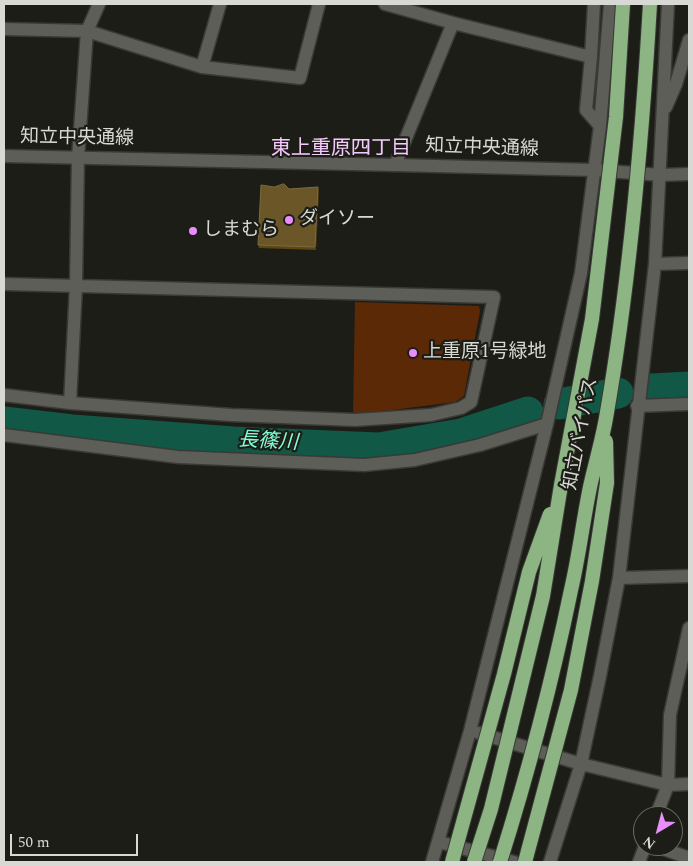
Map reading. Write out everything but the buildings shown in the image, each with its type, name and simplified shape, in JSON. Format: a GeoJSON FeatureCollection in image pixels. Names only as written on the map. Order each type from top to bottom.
{"type":"FeatureCollection","features":[{"type":"Feature","properties":{"kind":"highway","name":"知立バイパス"},"geometry":{"type":"LineString","coordinates":[[474,862],[491,809],[543,596],[561,485],[592,319],[616,117],[623,4]]}},
{"type":"Feature","properties":{"kind":"highway","name":"知立バイパス"},"geometry":{"type":"LineString","coordinates":[[500,862],[517,808],[572,590],[590,485],[606,420],[629,254],[643,120],[650,4]]}},
{"type":"Feature","properties":{"kind":"highway"},"geometry":{"type":"LineString","coordinates":[[525,862],[571,690],[592,581],[607,483],[606,420]]}},
{"type":"Feature","properties":{"kind":"highway"},"geometry":{"type":"LineString","coordinates":[[452,862],[529,572],[561,485]]}},
{"type":"Feature","properties":{"kind":"street"},"geometry":{"type":"LineString","coordinates":[[70,403],[76,286],[78,158],[88,30],[99,4]]}},
{"type":"Feature","properties":{"kind":"street"},"geometry":{"type":"LineString","coordinates":[[202,67],[220,4]]}},
{"type":"Feature","properties":{"kind":"street"},"geometry":{"type":"LineString","coordinates":[[4,29],[88,30],[202,67],[300,78],[319,4]]}},
{"type":"Feature","properties":{"kind":"street"},"geometry":{"type":"LineString","coordinates":[[386,4],[453,23],[591,57]]}},
{"type":"Feature","properties":{"kind":"street"},"geometry":{"type":"LineString","coordinates":[[594,4],[586,110],[600,126]]}},
{"type":"Feature","properties":{"kind":"street"},"geometry":{"type":"LineString","coordinates":[[432,862],[470,731],[547,424],[581,272],[600,126],[610,4]]}},
{"type":"Feature","properties":{"kind":"street"},"geometry":{"type":"LineString","coordinates":[[550,862],[581,764],[619,578],[637,406],[655,264],[668,4]]}},
{"type":"Feature","properties":{"kind":"street"},"geometry":{"type":"LineString","coordinates":[[395,165],[453,23]]}},
{"type":"Feature","properties":{"kind":"street"},"geometry":{"type":"LineString","coordinates":[[663,114],[676,84],[689,40]]}},
{"type":"Feature","properties":{"kind":"street","name":"知立中央通線"},"geometry":{"type":"LineString","coordinates":[[4,156],[594,170],[689,174]]}},
{"type":"Feature","properties":{"kind":"street"},"geometry":{"type":"LineString","coordinates":[[655,264],[689,263]]}},
{"type":"Feature","properties":{"kind":"street"},"geometry":{"type":"LineString","coordinates":[[4,284],[494,296],[470,402],[461,408],[446,412],[431,415],[355,420],[231,415],[70,403],[4,395]]}},
{"type":"Feature","properties":{"kind":"street"},"geometry":{"type":"LineString","coordinates":[[637,406],[689,404]]}},
{"type":"Feature","properties":{"kind":"street"},"geometry":{"type":"LineString","coordinates":[[4,435],[178,457],[364,464],[414,460],[480,444],[547,424]]}},
{"type":"Feature","properties":{"kind":"street"},"geometry":{"type":"LineString","coordinates":[[619,578],[689,576]]}},
{"type":"Feature","properties":{"kind":"street"},"geometry":{"type":"LineString","coordinates":[[660,806],[668,785],[670,715],[689,628]]}},
{"type":"Feature","properties":{"kind":"street"},"geometry":{"type":"LineString","coordinates":[[470,731],[581,764],[668,785],[689,784]]}},
{"type":"Feature","properties":{"kind":"street"},"geometry":{"type":"LineString","coordinates":[[439,842],[514,862]]}},
{"type":"Feature","properties":{"kind":"shaded area","name":"上重原1号緑地"},"geometry":{"type":"Polygon","coordinates":[[[355,302],[479,306],[480,311],[464,396],[455,402],[353,415],[355,302]]]}},
{"type":"Feature","properties":{"kind":"waterway","name":"長篠川"},"geometry":{"type":"LineString","coordinates":[[652,389],[689,387]]}},
{"type":"Feature","properties":{"kind":"waterway","name":"長篠川"},"geometry":{"type":"LineString","coordinates":[[559,404],[618,393]]}},
{"type":"Feature","properties":{"kind":"waterway","name":"長篠川"},"geometry":{"type":"LineString","coordinates":[[4,422],[72,430],[233,442],[379,448],[461,434],[528,412]]}},
{"type":"Feature","properties":{"kind":"place","name":"ダイソー"},"geometry":{"type":"Point","coordinates":[289,220]}},
{"type":"Feature","properties":{"kind":"place","name":"しまむら"},"geometry":{"type":"Point","coordinates":[193,231]}},
{"type":"Feature","properties":{"kind":"place","name":"上重原1号緑地"},"geometry":{"type":"Point","coordinates":[413,353]}},
{"type":"Feature","properties":{"kind":"district","name":"東上重原四丁目"},"geometry":{"type":"Point","coordinates":[341,150]}}]}
